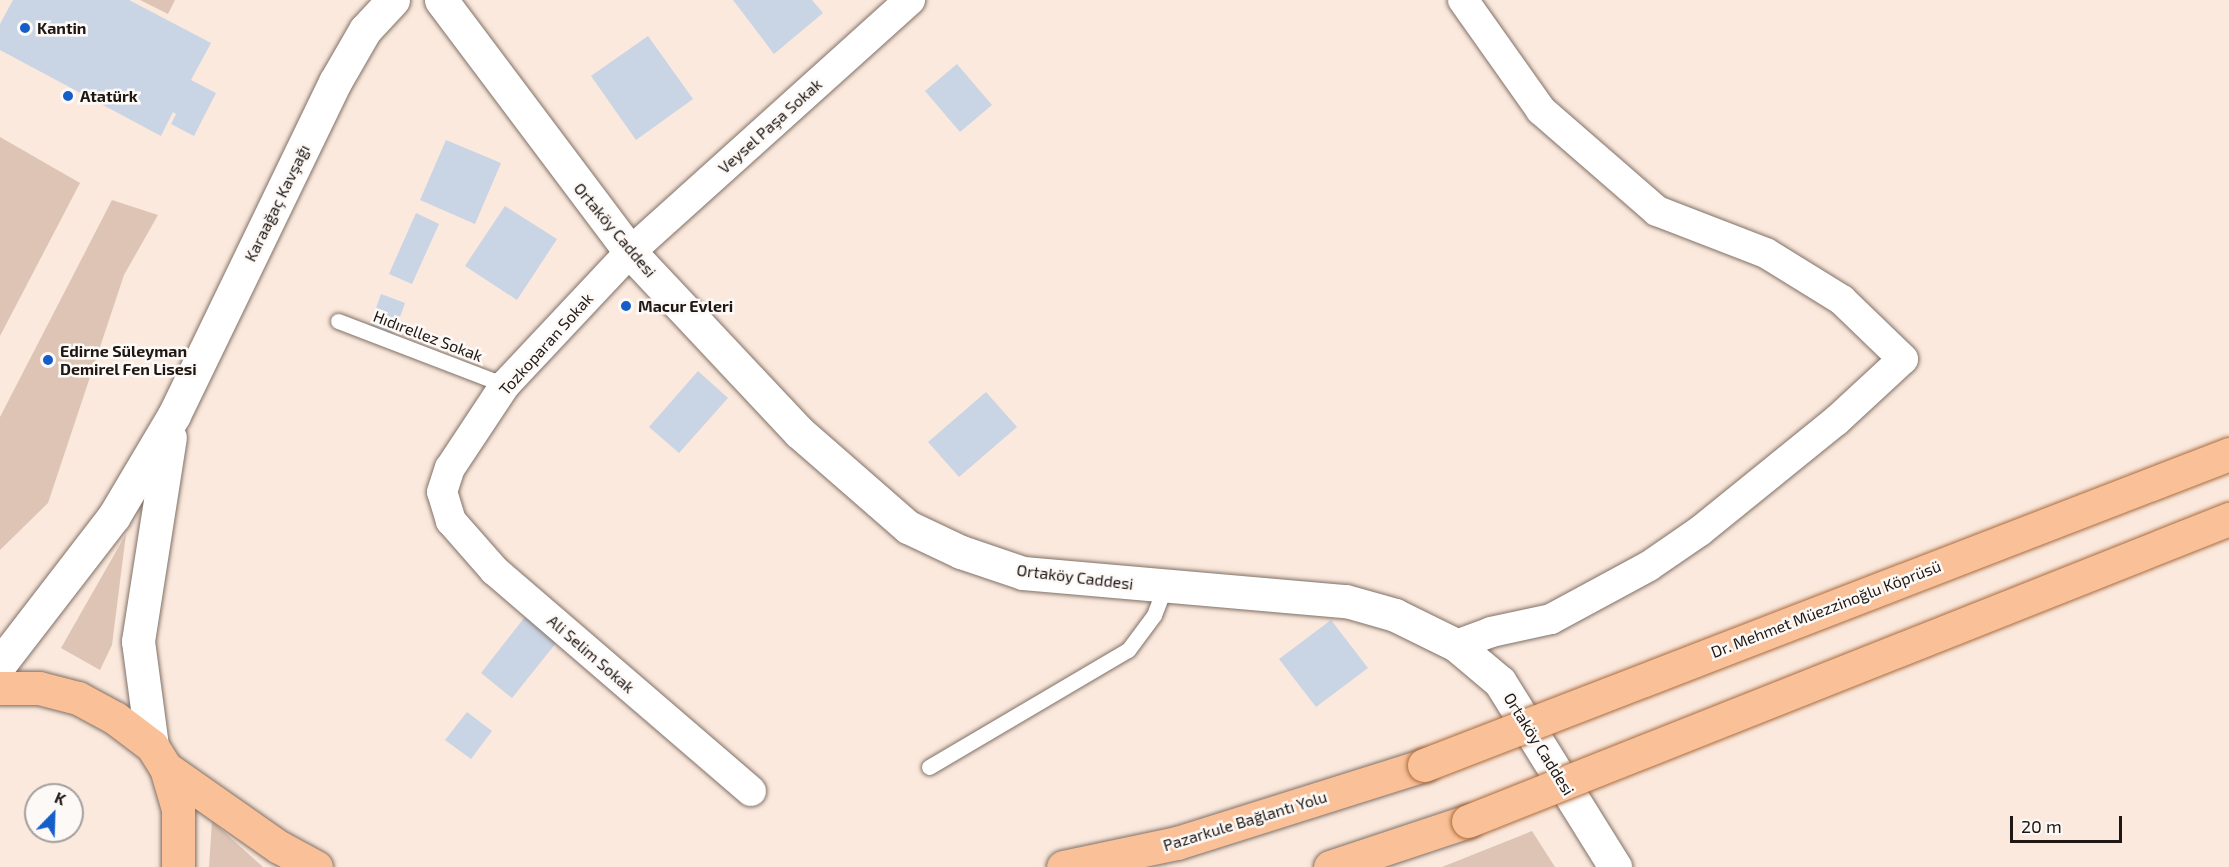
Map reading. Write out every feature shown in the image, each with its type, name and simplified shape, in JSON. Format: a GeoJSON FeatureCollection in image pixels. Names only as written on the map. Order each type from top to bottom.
{"type":"FeatureCollection","features":[{"type":"Feature","properties":{"kind":"main road","name":"Karaağaç Kavşağı"},"geometry":{"type":"LineString","coordinates":[[0,664],[114,516],[174,414],[335,82],[365,30],[393,0]]}},
{"type":"Feature","properties":{"kind":"main road","name":"Ortaköy Caddesi"},"geometry":{"type":"LineString","coordinates":[[441,0],[630,252],[800,432],[908,527],[961,552],[1023,573],[1346,601],[1395,615],[1456,645],[1500,682],[1615,867]]}},
{"type":"Feature","properties":{"kind":"main road","name":"Karaağaç Kavşağı"},"geometry":{"type":"LineString","coordinates":[[159,757],[138,641],[154,518],[174,414]]}},
{"type":"Feature","properties":{"kind":"main road","name":"Dr. Mehmet Müezzinoğlu Köprüsü"},"geometry":{"type":"LineString","coordinates":[[1424,765],[2229,454]]}},
{"type":"Feature","properties":{"kind":"main road"},"geometry":{"type":"LineString","coordinates":[[1330,867],[1468,821],[2229,519]]}},
{"type":"Feature","properties":{"kind":"main road"},"geometry":{"type":"LineString","coordinates":[[0,688],[39,688],[78,698],[115,718],[159,757],[279,847],[316,867]]}},
{"type":"Feature","properties":{"kind":"main road"},"geometry":{"type":"LineString","coordinates":[[159,757],[178,809],[178,867]]}},
{"type":"Feature","properties":{"kind":"main road","name":"Pazarkule Bağlantı Yolu"},"geometry":{"type":"LineString","coordinates":[[1063,867],[1177,843],[1424,765]]}},
{"type":"Feature","properties":{"kind":"street","name":"Veysel Paşa Sokak"},"geometry":{"type":"LineString","coordinates":[[630,252],[910,0]]}},
{"type":"Feature","properties":{"kind":"street"},"geometry":{"type":"LineString","coordinates":[[1456,645],[1491,632],[1551,619],[1649,566],[1700,531],[1827,428],[1903,359],[1842,300],[1766,253],[1657,211],[1541,110],[1463,0]]}},
{"type":"Feature","properties":{"kind":"street","name":"Tozkoparan Sokak"},"geometry":{"type":"LineString","coordinates":[[445,506],[442,492],[450,468],[505,385],[630,252]]}},
{"type":"Feature","properties":{"kind":"street","name":"Ali Selim Sokak"},"geometry":{"type":"LineString","coordinates":[[445,506],[451,521],[495,571],[750,791]]}},
{"type":"Feature","properties":{"kind":"lane","name":"Hıdırellez Sokak"},"geometry":{"type":"LineString","coordinates":[[338,321],[505,385]]}},
{"type":"Feature","properties":{"kind":"lane"},"geometry":{"type":"LineString","coordinates":[[929,767],[1128,650],[1154,615],[1165,587]]}},
{"type":"Feature","properties":{"kind":"shaded area"},"geometry":{"type":"Polygon","coordinates":[[[140,0],[175,0],[168,14],[140,0]]]}},
{"type":"Feature","properties":{"kind":"shaded area"},"geometry":{"type":"Polygon","coordinates":[[[0,137],[80,183],[0,336],[0,137]]]}},
{"type":"Feature","properties":{"kind":"shaded area"},"geometry":{"type":"Polygon","coordinates":[[[112,200],[158,215],[124,275],[48,503],[0,550],[0,417],[112,200]]]}},
{"type":"Feature","properties":{"kind":"shaded area"},"geometry":{"type":"Polygon","coordinates":[[[126,534],[112,645],[100,670],[61,648],[126,534]]]}},
{"type":"Feature","properties":{"kind":"shaded area"},"geometry":{"type":"Polygon","coordinates":[[[212,821],[263,867],[209,867],[212,821]]]}},
{"type":"Feature","properties":{"kind":"shaded area"},"geometry":{"type":"Polygon","coordinates":[[[1532,831],[1555,867],[1442,867],[1532,831]]]}},
{"type":"Feature","properties":{"kind":"building"},"geometry":{"type":"Polygon","coordinates":[[[13,0],[129,0],[211,43],[191,80],[216,93],[194,136],[171,124],[176,114],[173,112],[161,136],[0,50],[0,24],[13,0]]]}},
{"type":"Feature","properties":{"kind":"building"},"geometry":{"type":"Polygon","coordinates":[[[733,0],[812,0],[823,13],[774,54],[733,0]]]}},
{"type":"Feature","properties":{"kind":"building"},"geometry":{"type":"Polygon","coordinates":[[[648,36],[693,99],[636,140],[591,76],[648,36]]]}},
{"type":"Feature","properties":{"kind":"building"},"geometry":{"type":"Polygon","coordinates":[[[957,64],[992,105],[960,132],[925,91],[957,64]]]}},
{"type":"Feature","properties":{"kind":"building"},"geometry":{"type":"Polygon","coordinates":[[[446,140],[501,163],[475,224],[420,200],[446,140]]]}},
{"type":"Feature","properties":{"kind":"building"},"geometry":{"type":"Polygon","coordinates":[[[505,206],[557,239],[517,300],[465,266],[505,206]]]}},
{"type":"Feature","properties":{"kind":"building"},"geometry":{"type":"Polygon","coordinates":[[[416,213],[439,224],[412,284],[389,274],[416,213]]]}},
{"type":"Feature","properties":{"kind":"building"},"geometry":{"type":"Polygon","coordinates":[[[381,294],[405,303],[394,334],[370,325],[381,294]]]}},
{"type":"Feature","properties":{"kind":"building"},"geometry":{"type":"Polygon","coordinates":[[[698,371],[728,398],[679,453],[649,427],[698,371]]]}},
{"type":"Feature","properties":{"kind":"building"},"geometry":{"type":"Polygon","coordinates":[[[986,392],[1017,427],[959,477],[928,442],[986,392]]]}},
{"type":"Feature","properties":{"kind":"building"},"geometry":{"type":"Polygon","coordinates":[[[528,613],[560,638],[512,698],[481,673],[528,613]]]}},
{"type":"Feature","properties":{"kind":"building"},"geometry":{"type":"Polygon","coordinates":[[[1331,620],[1368,668],[1316,707],[1279,659],[1331,620]]]}},
{"type":"Feature","properties":{"kind":"building"},"geometry":{"type":"Polygon","coordinates":[[[467,712],[492,731],[471,759],[445,740],[467,712]]]}},
{"type":"Feature","properties":{"kind":"place","name":"Kantin"},"geometry":{"type":"Point","coordinates":[25,28]}},
{"type":"Feature","properties":{"kind":"place","name":"Atatürk"},"geometry":{"type":"Point","coordinates":[68,96]}},
{"type":"Feature","properties":{"kind":"place","name":"Macur Evleri"},"geometry":{"type":"Point","coordinates":[626,306]}},
{"type":"Feature","properties":{"kind":"place","name":"Edirne Süleyman Demirel Fen Lisesi"},"geometry":{"type":"Point","coordinates":[48,360]}}]}
